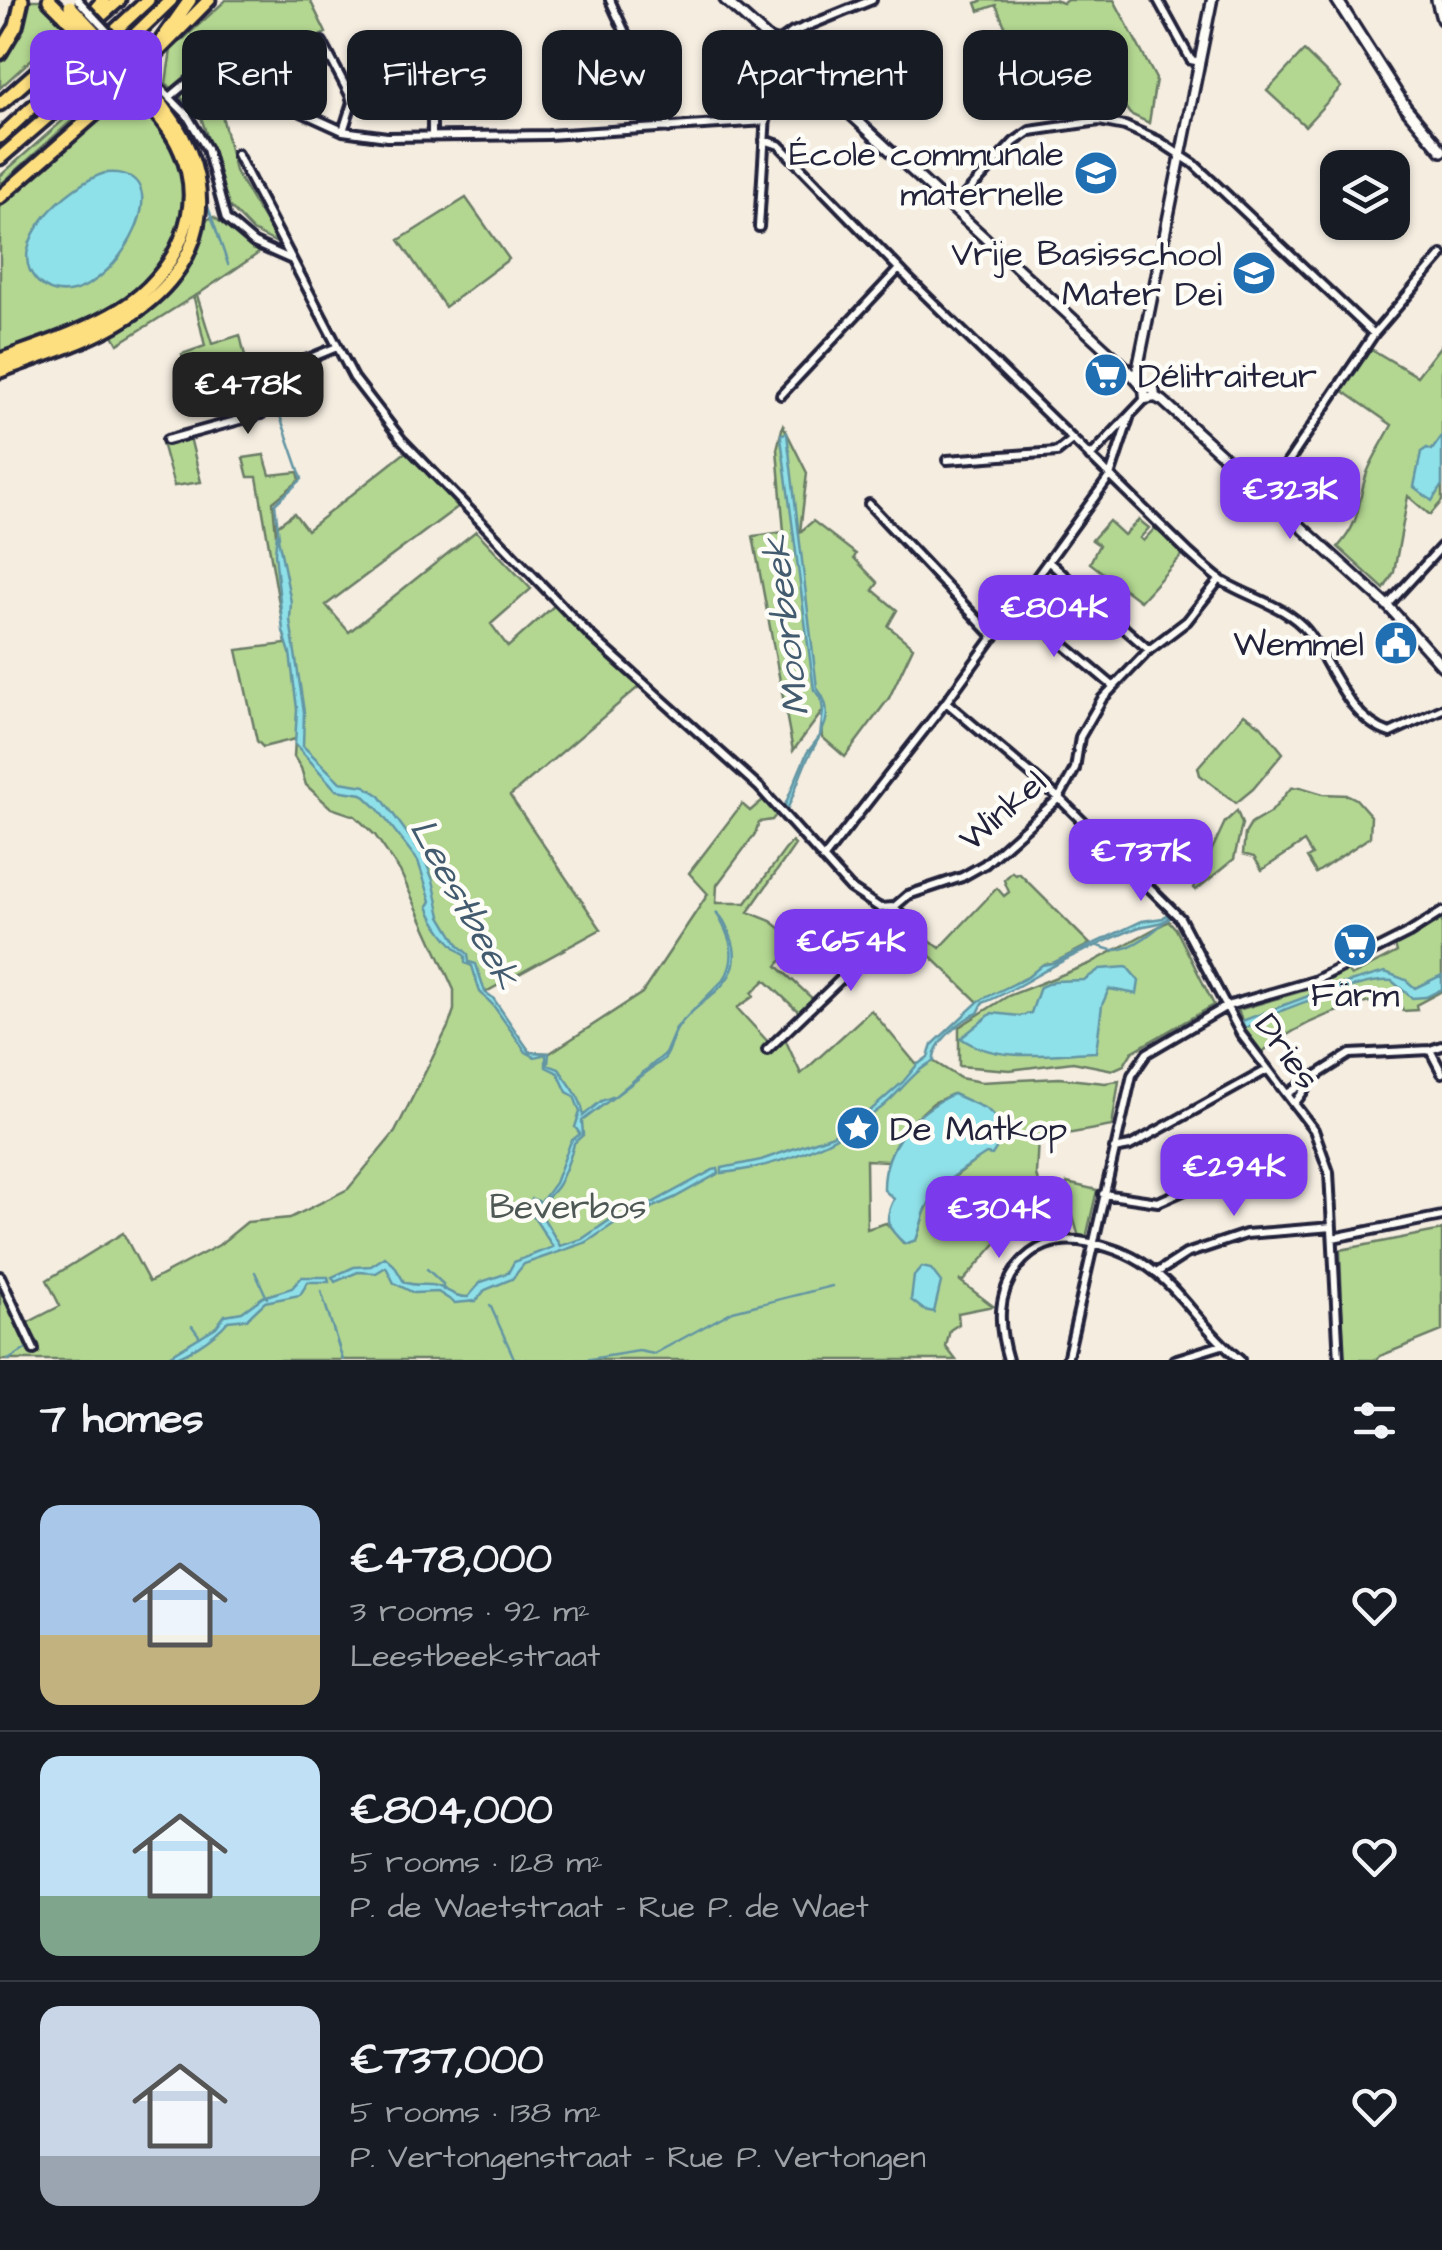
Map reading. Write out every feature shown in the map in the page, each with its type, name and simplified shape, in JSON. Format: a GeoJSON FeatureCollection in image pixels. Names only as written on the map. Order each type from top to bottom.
{"type":"FeatureCollection","features":[{"type":"Feature","properties":{"kind":"highway"},"geometry":{"type":"LineString","coordinates":[[0,53],[16,26],[22,0]]}},
{"type":"Feature","properties":{"kind":"highway"},"geometry":{"type":"LineString","coordinates":[[49,0],[68,5],[92,30]]}},
{"type":"Feature","properties":{"kind":"highway"},"geometry":{"type":"LineString","coordinates":[[79,30],[103,0]]}},
{"type":"Feature","properties":{"kind":"highway"},"geometry":{"type":"LineString","coordinates":[[82,30],[120,0]]}},
{"type":"Feature","properties":{"kind":"highway"},"geometry":{"type":"LineString","coordinates":[[0,136],[148,0]]}},
{"type":"Feature","properties":{"kind":"highway"},"geometry":{"type":"LineString","coordinates":[[0,158],[172,0]]}},
{"type":"Feature","properties":{"kind":"highway"},"geometry":{"type":"LineString","coordinates":[[162,41],[190,0]]}},
{"type":"Feature","properties":{"kind":"highway"},"geometry":{"type":"LineString","coordinates":[[162,47],[209,0]]}},
{"type":"Feature","properties":{"kind":"highway"},"geometry":{"type":"LineString","coordinates":[[0,104],[30,77]]}},
{"type":"Feature","properties":{"kind":"highway"},"geometry":{"type":"LineString","coordinates":[[0,371],[82,340],[130,316],[157,294],[184,258],[200,212],[197,166],[184,135],[162,106]]}},
{"type":"Feature","properties":{"kind":"highway"},"geometry":{"type":"LineString","coordinates":[[0,360],[87,328],[149,287],[170,262],[188,216],[188,174],[162,115]]}},
{"type":"Feature","properties":{"kind":"highway"},"geometry":{"type":"LineString","coordinates":[[0,197],[88,120]]}},
{"type":"Feature","properties":{"kind":"main road"},"geometry":{"type":"LineString","coordinates":[[1337,0],[1406,108],[1442,151]]}},
{"type":"Feature","properties":{"kind":"main road"},"geometry":{"type":"LineString","coordinates":[[1437,0],[1442,19]]}},
{"type":"Feature","properties":{"kind":"street"},"geometry":{"type":"LineString","coordinates":[[610,0],[669,128]]}},
{"type":"Feature","properties":{"kind":"street"},"geometry":{"type":"LineString","coordinates":[[725,0],[763,30]]}},
{"type":"Feature","properties":{"kind":"street"},"geometry":{"type":"LineString","coordinates":[[798,30],[872,0]]}},
{"type":"Feature","properties":{"kind":"street"},"geometry":{"type":"LineString","coordinates":[[1158,0],[1191,60],[1200,62]]}},
{"type":"Feature","properties":{"kind":"street"},"geometry":{"type":"LineString","coordinates":[[1136,377],[1212,0]]}},
{"type":"Feature","properties":{"kind":"street"},"geometry":{"type":"LineString","coordinates":[[327,51],[350,95],[351,106],[343,131]]}},
{"type":"Feature","properties":{"kind":"street"},"geometry":{"type":"LineString","coordinates":[[170,98],[193,78],[222,76],[343,131],[388,137],[548,136],[766,121],[759,226]]}},
{"type":"Feature","properties":{"kind":"street"},"geometry":{"type":"LineString","coordinates":[[162,96],[170,98],[187,115],[207,148],[226,219],[254,244],[290,259]]}},
{"type":"Feature","properties":{"kind":"street"},"geometry":{"type":"LineString","coordinates":[[432,120],[432,136]]}},
{"type":"Feature","properties":{"kind":"street"},"geometry":{"type":"LineString","coordinates":[[854,120],[1136,377],[1148,395],[1163,401],[1387,606],[1442,666]]}},
{"type":"Feature","properties":{"kind":"street"},"geometry":{"type":"LineString","coordinates":[[953,208],[1014,142],[1040,128],[1112,123],[1140,132],[1181,154],[1374,334]]}},
{"type":"Feature","properties":{"kind":"street"},"geometry":{"type":"LineString","coordinates":[[764,140],[779,146],[1072,440],[1220,579],[1286,614],[1304,628],[1339,684],[1379,729],[1398,730],[1442,709]]}},
{"type":"Feature","properties":{"kind":"street"},"geometry":{"type":"LineString","coordinates":[[237,154],[368,399],[436,478],[590,636],[759,787],[823,859],[866,900],[880,908],[894,907],[920,933]]}},
{"type":"Feature","properties":{"kind":"street"},"geometry":{"type":"LineString","coordinates":[[1266,494],[1374,334],[1442,255]]}},
{"type":"Feature","properties":{"kind":"street"},"geometry":{"type":"LineString","coordinates":[[781,394],[899,269]]}},
{"type":"Feature","properties":{"kind":"street"},"geometry":{"type":"LineString","coordinates":[[184,401],[267,376],[337,347]]}},
{"type":"Feature","properties":{"kind":"street"},"geometry":{"type":"LineString","coordinates":[[167,440],[261,414],[267,376]]}},
{"type":"Feature","properties":{"kind":"street"},"geometry":{"type":"LineString","coordinates":[[1090,457],[1148,395]]}},
{"type":"Feature","properties":{"kind":"street"},"geometry":{"type":"LineString","coordinates":[[823,859],[1018,606],[1110,476],[1130,415]]}},
{"type":"Feature","properties":{"kind":"street"},"geometry":{"type":"LineString","coordinates":[[946,460],[1057,452],[1072,440]]}},
{"type":"Feature","properties":{"kind":"street"},"geometry":{"type":"LineString","coordinates":[[869,504],[994,636]]}},
{"type":"Feature","properties":{"kind":"street"},"geometry":{"type":"LineString","coordinates":[[1387,606],[1442,546]]}},
{"type":"Feature","properties":{"kind":"street"},"geometry":{"type":"LineString","coordinates":[[1050,562],[1149,650]]}},
{"type":"Feature","properties":{"kind":"street","name":"Winkel"},"geometry":{"type":"LineString","coordinates":[[894,907],[908,895],[962,877],[985,864],[1059,798],[1075,769],[1080,738],[1102,699],[1149,650],[1188,620],[1220,579]]}},
{"type":"Feature","properties":{"kind":"street"},"geometry":{"type":"LineString","coordinates":[[1018,606],[1114,686]]}},
{"type":"Feature","properties":{"kind":"street","name":"Dries"},"geometry":{"type":"LineString","coordinates":[[946,702],[1059,798],[1180,918],[1241,1034],[1314,1130],[1326,1154],[1339,1360]]}},
{"type":"Feature","properties":{"kind":"street"},"geometry":{"type":"LineString","coordinates":[[767,1050],[843,977],[886,925],[894,907]]}},
{"type":"Feature","properties":{"kind":"street"},"geometry":{"type":"LineString","coordinates":[[1066,1360],[1132,1075],[1147,1053],[1228,1006],[1314,981],[1442,912]]}},
{"type":"Feature","properties":{"kind":"street"},"geometry":{"type":"LineString","coordinates":[[1287,1094],[1350,1054],[1442,1046]]}},
{"type":"Feature","properties":{"kind":"street"},"geometry":{"type":"LineString","coordinates":[[1430,1050],[1442,1073]]}},
{"type":"Feature","properties":{"kind":"street"},"geometry":{"type":"LineString","coordinates":[[1114,1150],[1130,1146],[1267,1070]]}},
{"type":"Feature","properties":{"kind":"street"},"geometry":{"type":"LineString","coordinates":[[1295,1104],[1314,1077]]}},
{"type":"Feature","properties":{"kind":"street"},"geometry":{"type":"LineString","coordinates":[[1103,1194],[1158,1202],[1219,1175]]}},
{"type":"Feature","properties":{"kind":"street"},"geometry":{"type":"LineString","coordinates":[[1333,1238],[1442,1216]]}},
{"type":"Feature","properties":{"kind":"street"},"geometry":{"type":"LineString","coordinates":[[1158,1272],[1186,1254],[1246,1234],[1332,1227]]}},
{"type":"Feature","properties":{"kind":"street"},"geometry":{"type":"LineString","coordinates":[[1008,1360],[1000,1333],[1001,1304],[1013,1274],[1036,1249],[1069,1240],[1128,1254],[1158,1272],[1240,1360]]}},
{"type":"Feature","properties":{"kind":"street"},"geometry":{"type":"LineString","coordinates":[[0,1276],[34,1350]]}},
{"type":"Feature","properties":{"kind":"street"},"geometry":{"type":"LineString","coordinates":[[1174,1360],[1222,1344]]}},
{"type":"Feature","properties":{"kind":"green space"},"geometry":{"type":"Polygon","coordinates":[[[25,0],[43,0],[67,27],[30,30],[30,61],[0,88],[0,61],[17,32],[25,0]]]}},
{"type":"Feature","properties":{"kind":"green space"},"geometry":{"type":"Polygon","coordinates":[[[226,0],[310,0],[325,30],[193,30],[226,0]]]}},
{"type":"Feature","properties":{"kind":"green space"},"geometry":{"type":"Polygon","coordinates":[[[1114,0],[1156,79],[1149,123],[1128,111],[1128,30],[1007,30],[996,5],[979,11],[976,3],[1114,0]]]}},
{"type":"Feature","properties":{"kind":"green space"},"geometry":{"type":"Polygon","coordinates":[[[182,40],[182,99],[166,83],[171,50],[182,40]]]}},
{"type":"Feature","properties":{"kind":"green space"},"geometry":{"type":"Polygon","coordinates":[[[1304,51],[1341,87],[1305,126],[1267,91],[1304,51]]]}},
{"type":"Feature","properties":{"kind":"green space"},"geometry":{"type":"Polygon","coordinates":[[[63,120],[72,120],[0,185],[0,176],[63,120]]]}},
{"type":"Feature","properties":{"kind":"green space"},"geometry":{"type":"Polygon","coordinates":[[[98,120],[152,120],[174,149],[184,180],[182,221],[174,241],[160,265],[142,284],[122,301],[76,326],[0,354],[0,207],[98,120]]]}},
{"type":"Feature","properties":{"kind":"green space"},"geometry":{"type":"Polygon","coordinates":[[[202,120],[223,120],[235,171],[279,244],[253,231],[229,206],[202,120]]]}},
{"type":"Feature","properties":{"kind":"green space"},"geometry":{"type":"Polygon","coordinates":[[[466,198],[509,259],[445,307],[399,240],[466,198]]]}},
{"type":"Feature","properties":{"kind":"green space"},"geometry":{"type":"Polygon","coordinates":[[[214,217],[262,251],[197,295],[212,344],[240,335],[250,377],[192,395],[182,354],[205,346],[196,295],[118,344],[112,333],[182,271],[194,254],[203,221],[214,217]]]}},
{"type":"Feature","properties":{"kind":"green space"},"geometry":{"type":"Polygon","coordinates":[[[1442,344],[1442,501],[1430,515],[1408,496],[1394,572],[1384,589],[1338,547],[1352,528],[1367,473],[1392,425],[1343,391],[1371,349],[1417,376],[1442,344]]]}},
{"type":"Feature","properties":{"kind":"green space"},"geometry":{"type":"Polygon","coordinates":[[[783,425],[807,473],[800,532],[813,521],[856,554],[854,558],[878,583],[873,590],[897,610],[888,626],[913,647],[889,698],[845,757],[822,737],[825,708],[793,751],[753,536],[784,532],[777,449],[783,425]]]}},
{"type":"Feature","properties":{"kind":"green space"},"geometry":{"type":"Polygon","coordinates":[[[190,437],[201,482],[174,486],[162,443],[190,437]]]}},
{"type":"Feature","properties":{"kind":"green space","name":"Beverbos"},"geometry":{"type":"Polygon","coordinates":[[[407,451],[459,506],[326,605],[349,632],[476,531],[531,589],[491,624],[508,647],[555,605],[641,685],[510,796],[601,929],[486,992],[530,1052],[550,1053],[642,993],[708,894],[689,873],[742,804],[750,811],[763,800],[776,815],[772,820],[759,822],[755,834],[717,885],[716,903],[746,903],[785,850],[792,842],[795,845],[748,912],[771,921],[798,942],[777,966],[815,1001],[801,1014],[765,980],[752,993],[754,996],[737,1008],[770,1044],[784,1037],[801,1074],[871,1010],[916,1064],[933,1061],[960,1078],[981,1082],[1059,1078],[1119,1081],[1112,1126],[1038,1139],[1036,1174],[1051,1239],[1045,1240],[1036,1213],[1015,1222],[963,1281],[959,1280],[993,1306],[958,1313],[959,1324],[950,1330],[946,1347],[956,1360],[0,1360],[0,1283],[26,1342],[39,1345],[27,1323],[60,1306],[47,1280],[123,1233],[149,1282],[219,1245],[247,1222],[290,1218],[348,1189],[395,1132],[448,1027],[454,1010],[454,990],[400,871],[375,835],[355,816],[331,808],[306,785],[294,757],[295,739],[263,747],[257,741],[237,650],[286,644],[257,477],[248,477],[243,458],[264,455],[270,475],[298,472],[300,480],[273,502],[276,535],[277,526],[294,513],[307,530],[407,451]],[[953,1094],[933,1103],[905,1128],[888,1161],[866,1160],[867,1229],[886,1223],[904,1244],[916,1240],[930,1202],[993,1139],[987,1110],[953,1094]]]}},
{"type":"Feature","properties":{"kind":"green space"},"geometry":{"type":"Polygon","coordinates":[[[1139,520],[1149,528],[1140,538],[1143,541],[1155,528],[1183,554],[1140,601],[1090,563],[1099,545],[1092,540],[1109,521],[1124,535],[1139,520]]]}},
{"type":"Feature","properties":{"kind":"green space"},"geometry":{"type":"Polygon","coordinates":[[[1244,714],[1261,726],[1283,753],[1236,803],[1200,775],[1198,767],[1244,714]]]}},
{"type":"Feature","properties":{"kind":"green space"},"geometry":{"type":"Polygon","coordinates":[[[1291,788],[1356,799],[1371,816],[1370,837],[1316,873],[1304,842],[1262,870],[1254,857],[1243,854],[1245,834],[1291,788]]]}},
{"type":"Feature","properties":{"kind":"green space"},"geometry":{"type":"Polygon","coordinates":[[[1237,811],[1242,824],[1234,859],[1196,890],[1225,822],[1237,811]]]}},
{"type":"Feature","properties":{"kind":"green space"},"geometry":{"type":"Polygon","coordinates":[[[1012,872],[1019,873],[1090,944],[1044,964],[1028,977],[978,1002],[893,920],[899,916],[940,948],[997,888],[1004,896],[1009,892],[1004,880],[1012,872]]]}},
{"type":"Feature","properties":{"kind":"green space"},"geometry":{"type":"Polygon","coordinates":[[[1442,916],[1442,991],[1416,1005],[1417,1010],[1403,1011],[1398,996],[1360,1004],[1310,1022],[1262,1052],[1246,1031],[1238,1010],[1316,987],[1347,971],[1351,976],[1397,952],[1395,945],[1442,916]]]}},
{"type":"Feature","properties":{"kind":"green space"},"geometry":{"type":"Polygon","coordinates":[[[1169,921],[1214,1005],[1132,1052],[1124,1065],[1113,1070],[1073,1062],[1010,1070],[959,1066],[959,1027],[1008,996],[1089,964],[1169,921]]]}},
{"type":"Feature","properties":{"kind":"green space"},"geometry":{"type":"Polygon","coordinates":[[[1067,1183],[1097,1190],[1086,1238],[1079,1237],[1066,1205],[1067,1183]]]}},
{"type":"Feature","properties":{"kind":"green space"},"geometry":{"type":"Polygon","coordinates":[[[1442,1230],[1442,1331],[1377,1360],[1344,1360],[1340,1250],[1442,1230]]]}},
{"type":"Feature","properties":{"kind":"water"},"geometry":{"type":"Polygon","coordinates":[[[105,173],[131,177],[142,194],[140,218],[128,244],[109,268],[86,286],[61,292],[38,282],[29,267],[28,251],[44,217],[75,189],[105,173]]]}},
{"type":"Feature","properties":{"kind":"water"},"geometry":{"type":"Polygon","coordinates":[[[787,433],[817,688],[823,698],[827,716],[820,736],[823,711],[821,697],[814,690],[781,438],[781,434],[787,433]]]}},
{"type":"Feature","properties":{"kind":"water"},"geometry":{"type":"Polygon","coordinates":[[[1442,436],[1442,485],[1432,501],[1414,487],[1421,452],[1432,450],[1442,436]]]}},
{"type":"Feature","properties":{"kind":"water"},"geometry":{"type":"Polygon","coordinates":[[[277,533],[291,602],[290,620],[304,712],[303,746],[340,782],[365,786],[380,796],[423,855],[441,916],[468,954],[469,962],[476,964],[485,992],[530,1052],[549,1053],[548,1065],[559,1069],[571,1086],[583,1116],[601,1101],[615,1096],[665,1054],[676,1028],[684,1020],[664,1059],[582,1121],[583,1135],[574,1143],[558,1185],[542,1206],[531,1207],[544,1219],[560,1246],[582,1239],[610,1220],[639,1210],[713,1170],[718,1169],[719,1173],[674,1198],[615,1223],[587,1242],[524,1264],[512,1279],[485,1290],[476,1301],[455,1303],[438,1292],[414,1293],[394,1283],[386,1267],[376,1273],[358,1272],[335,1282],[332,1277],[354,1267],[371,1266],[385,1257],[404,1282],[437,1286],[468,1297],[481,1282],[508,1273],[514,1262],[553,1247],[527,1207],[532,1199],[541,1202],[555,1183],[571,1141],[580,1134],[575,1127],[580,1112],[558,1073],[546,1067],[546,1054],[535,1057],[526,1052],[480,992],[472,966],[465,963],[465,956],[431,913],[418,861],[377,808],[362,794],[336,790],[295,744],[297,709],[290,653],[283,631],[275,553],[277,533]]]}},
{"type":"Feature","properties":{"kind":"water"},"geometry":{"type":"Polygon","coordinates":[[[820,736],[786,812],[785,805],[807,753],[820,736]]]}},
{"type":"Feature","properties":{"kind":"water"},"geometry":{"type":"Polygon","coordinates":[[[716,912],[731,937],[733,968],[727,980],[685,1019],[724,979],[731,962],[731,945],[716,912]]]}},
{"type":"Feature","properties":{"kind":"water"},"geometry":{"type":"Polygon","coordinates":[[[1167,914],[1170,918],[1075,955],[983,1003],[978,1013],[943,1040],[934,1061],[881,1108],[846,1132],[786,1159],[722,1173],[722,1168],[761,1160],[833,1135],[871,1110],[903,1082],[928,1057],[932,1045],[979,1001],[1028,977],[1042,965],[1167,914]]]}},
{"type":"Feature","properties":{"kind":"water"},"geometry":{"type":"Polygon","coordinates":[[[1127,967],[1139,981],[1137,994],[1109,989],[1102,1005],[1096,1052],[1008,1054],[975,1046],[961,1038],[992,1013],[1031,1013],[1040,987],[1054,981],[1084,980],[1100,969],[1127,967]]]}},
{"type":"Feature","properties":{"kind":"water"},"geometry":{"type":"Polygon","coordinates":[[[1385,972],[1415,988],[1442,975],[1442,989],[1426,997],[1412,998],[1392,981],[1378,982],[1318,997],[1245,1028],[1242,1021],[1332,987],[1385,972]]]}},
{"type":"Feature","properties":{"kind":"water"},"geometry":{"type":"Polygon","coordinates":[[[953,1094],[987,1109],[998,1120],[993,1139],[997,1147],[992,1155],[986,1154],[944,1185],[926,1209],[916,1240],[905,1244],[889,1223],[894,1199],[884,1190],[889,1159],[915,1120],[953,1094]]]}},
{"type":"Feature","properties":{"kind":"water"},"geometry":{"type":"Polygon","coordinates":[[[922,1267],[931,1269],[941,1282],[934,1312],[911,1300],[914,1276],[922,1267]]]}},
{"type":"Feature","properties":{"kind":"water"},"geometry":{"type":"Polygon","coordinates":[[[302,1277],[328,1277],[329,1282],[308,1282],[300,1295],[265,1302],[247,1319],[228,1321],[198,1346],[162,1360],[216,1327],[225,1315],[242,1312],[263,1297],[292,1288],[302,1277]]]}},
{"type":"Feature","properties":{"kind":"waterway","name":"Leestbeek"},"geometry":{"type":"LineString","coordinates":[[207,204],[228,264]]}},
{"type":"Feature","properties":{"kind":"waterway","name":"Leestbeek"},"geometry":{"type":"LineString","coordinates":[[267,414],[279,413],[302,479],[275,504],[279,537]]}},
{"type":"Feature","properties":{"kind":"waterway"},"geometry":{"type":"LineString","coordinates":[[1098,946],[1114,950],[1129,947],[1169,916]]}},
{"type":"Feature","properties":{"kind":"waterway"},"geometry":{"type":"LineString","coordinates":[[427,1269],[443,1284],[443,1290]]}},
{"type":"Feature","properties":{"kind":"waterway"},"geometry":{"type":"LineString","coordinates":[[255,1272],[267,1298]]}},
{"type":"Feature","properties":{"kind":"waterway"},"geometry":{"type":"LineString","coordinates":[[584,1360],[639,1351],[654,1354],[733,1311],[832,1286]]}},
{"type":"Feature","properties":{"kind":"waterway"},"geometry":{"type":"LineString","coordinates":[[321,1291],[343,1360]]}},
{"type":"Feature","properties":{"kind":"waterway"},"geometry":{"type":"LineString","coordinates":[[490,1305],[514,1358],[527,1360]]}},
{"type":"Feature","properties":{"kind":"waterway"},"geometry":{"type":"LineString","coordinates":[[25,1322],[37,1343]]}},
{"type":"Feature","properties":{"kind":"waterway"},"geometry":{"type":"LineString","coordinates":[[192,1326],[200,1337]]}},
{"type":"Feature","properties":{"kind":"waterway"},"geometry":{"type":"LineString","coordinates":[[8,1360],[26,1349],[27,1343]]}},
{"type":"Feature","properties":{"kind":"place","name":"École communale maternelle"},"geometry":{"type":"Point","coordinates":[1096,173]}},
{"type":"Feature","properties":{"kind":"place","name":"Vrije Basisschool Mater Dei"},"geometry":{"type":"Point","coordinates":[1254,273]}},
{"type":"Feature","properties":{"kind":"place","name":"Délitraiteur"},"geometry":{"type":"Point","coordinates":[1106,375]}},
{"type":"Feature","properties":{"kind":"place","name":"Wemmel"},"geometry":{"type":"Point","coordinates":[1396,643]}},
{"type":"Feature","properties":{"kind":"place","name":"Färm"},"geometry":{"type":"Point","coordinates":[1355,945]}},
{"type":"Feature","properties":{"kind":"place","name":"De Matkop"},"geometry":{"type":"Point","coordinates":[858,1128]}},
{"type":"Feature","properties":{"kind":"water label","name":"Moorbeek"},"geometry":{"type":"Point","coordinates":[785,626]}}]}
